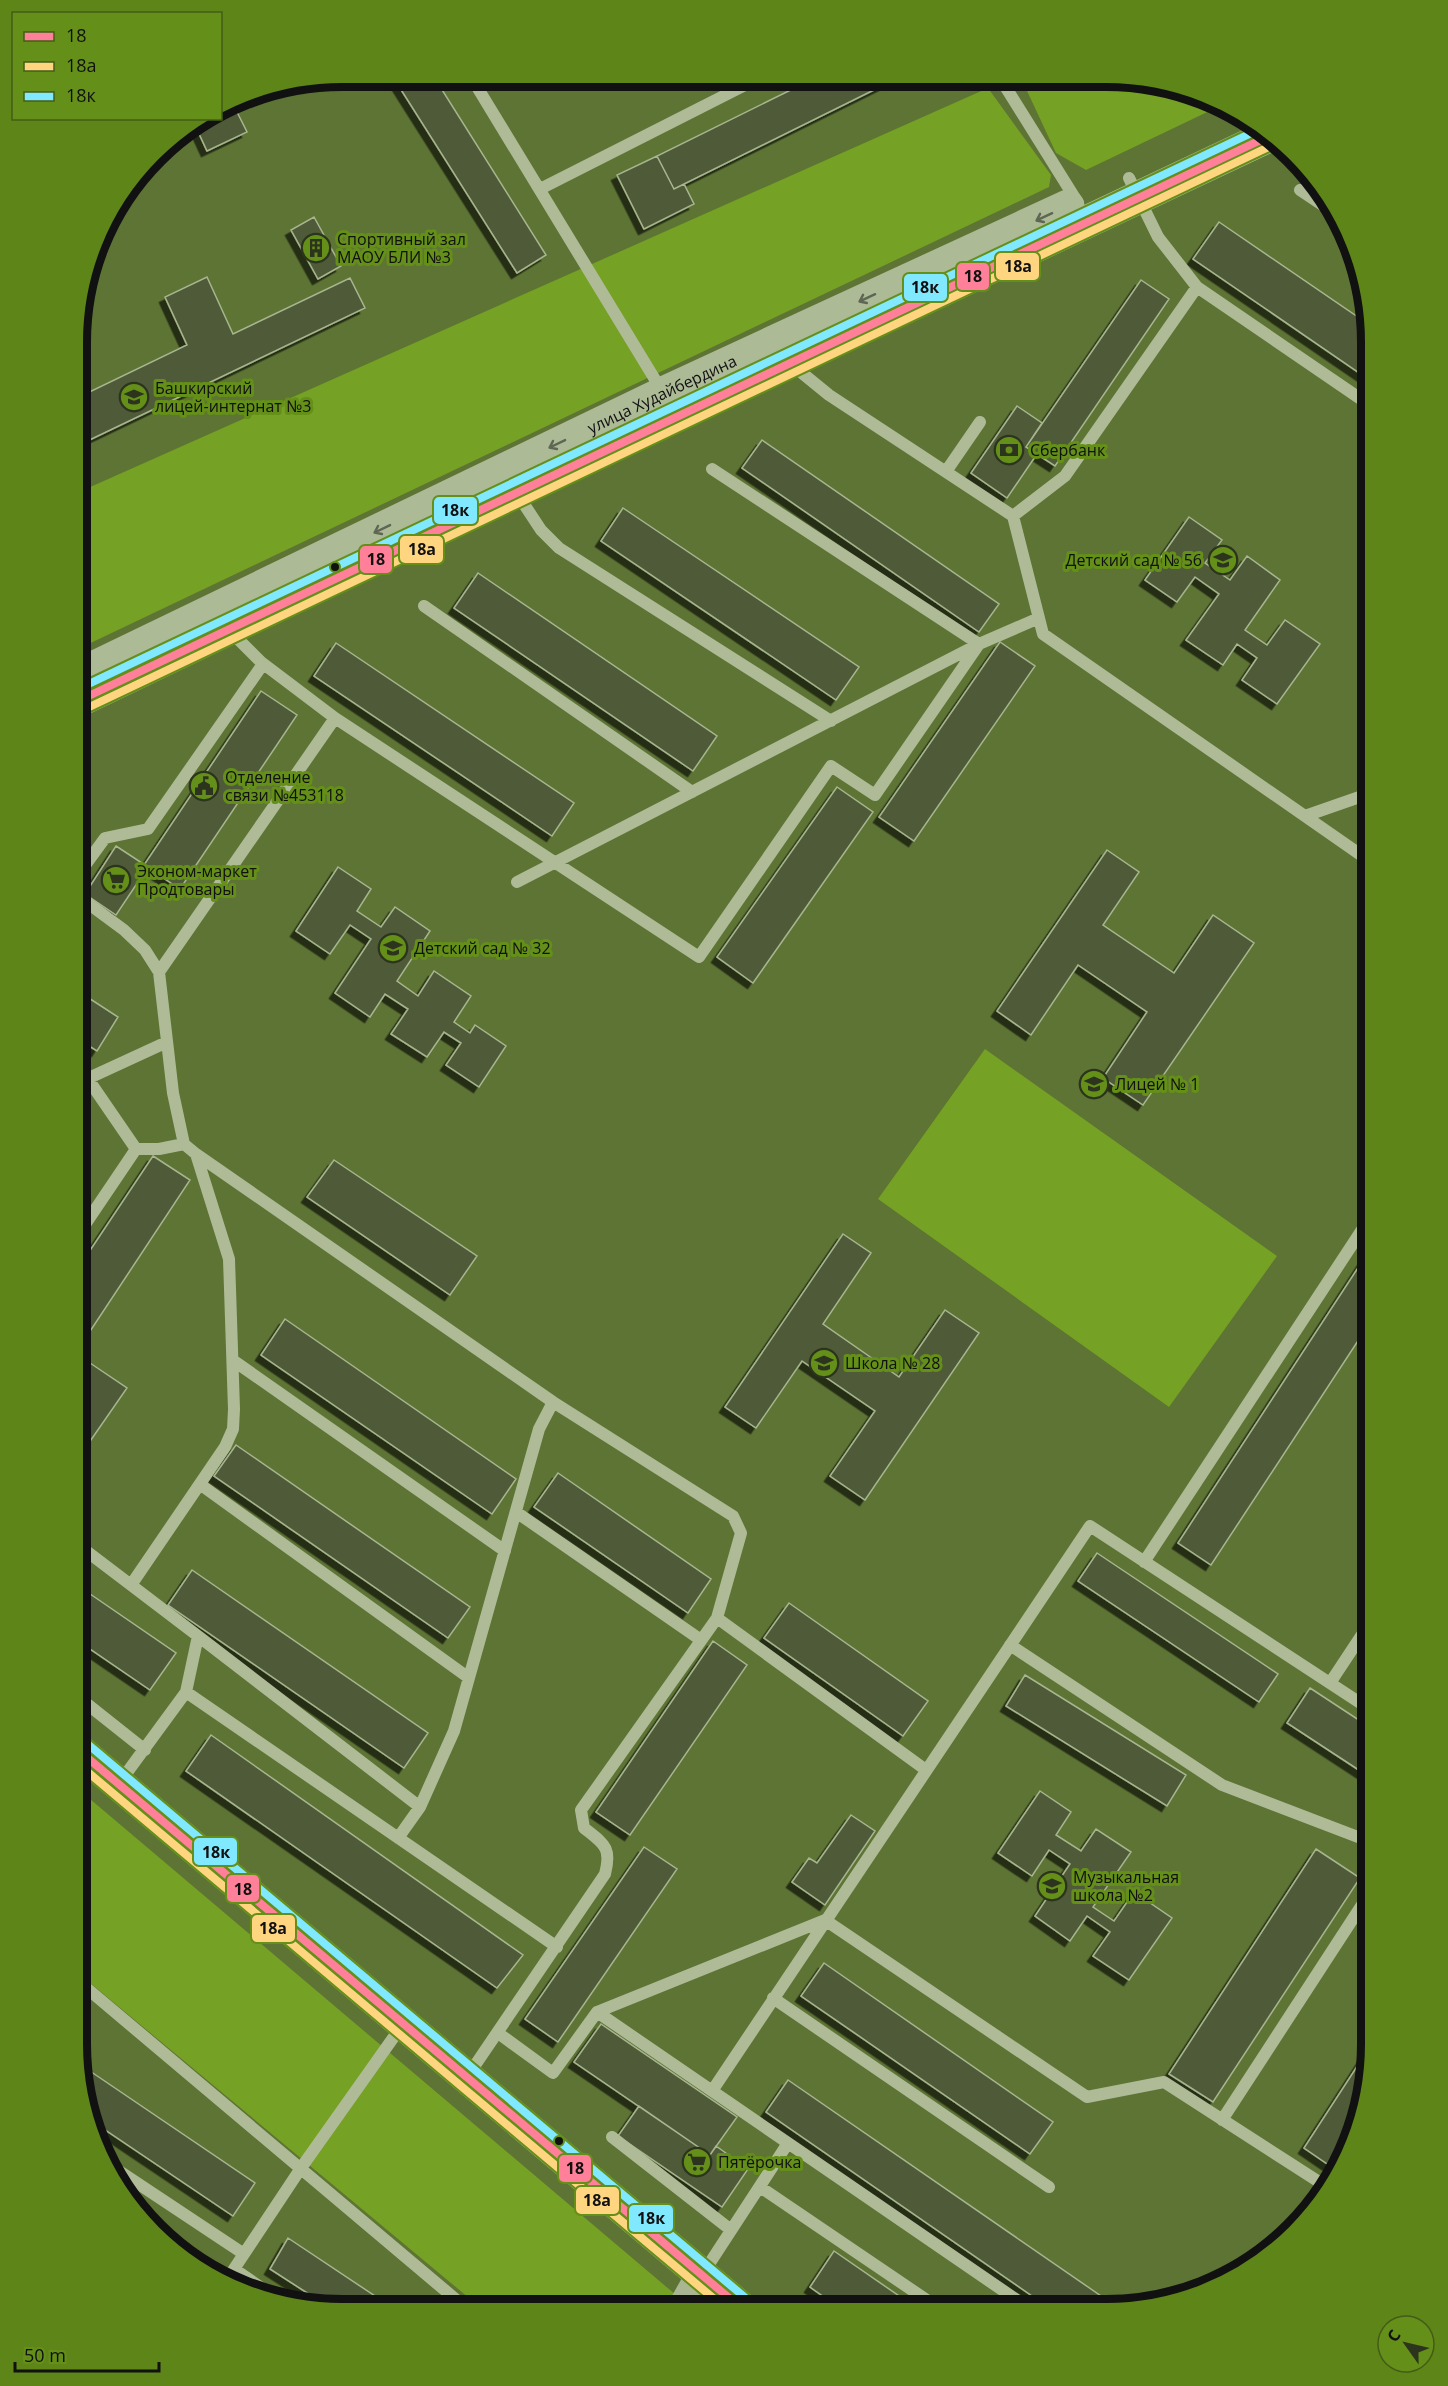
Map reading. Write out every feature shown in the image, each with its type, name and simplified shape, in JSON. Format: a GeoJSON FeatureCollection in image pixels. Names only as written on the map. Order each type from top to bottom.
{"type":"FeatureCollection","features":[{"type":"Feature","properties":{"kind":"main road","name":"улица Худайбердина"},"geometry":{"type":"LineString","coordinates":[[1133,188],[1240,125]]}},
{"type":"Feature","properties":{"kind":"main road","name":"улица Худайбердина"},"geometry":{"type":"LineString","coordinates":[[87,696],[222,619],[669,404],[1133,188],[1260,139]]}},
{"type":"Feature","properties":{"kind":"main road","name":"улица Худайбердина"},"geometry":{"type":"LineString","coordinates":[[87,672],[222,619]]}},
{"type":"Feature","properties":{"kind":"main road"},"geometry":{"type":"LineString","coordinates":[[87,1757],[730,2299]]}},
{"type":"Feature","properties":{"kind":"main road"},"geometry":{"type":"LineString","coordinates":[[689,2299],[702,2276]]}},
{"type":"Feature","properties":{"kind":"lane"},"geometry":{"type":"LineString","coordinates":[[477,87],[669,404]]}},
{"type":"Feature","properties":{"kind":"lane"},"geometry":{"type":"LineString","coordinates":[[540,189],[741,87]]}},
{"type":"Feature","properties":{"kind":"lane"},"geometry":{"type":"LineString","coordinates":[[1006,87],[1083,212]]}},
{"type":"Feature","properties":{"kind":"lane"},"geometry":{"type":"LineString","coordinates":[[1133,188],[1158,237],[1197,286],[1361,399]]}},
{"type":"Feature","properties":{"kind":"lane"},"geometry":{"type":"LineString","coordinates":[[1300,190],[1320,204]]}},
{"type":"Feature","properties":{"kind":"lane"},"geometry":{"type":"LineString","coordinates":[[1013,516],[1065,476],[1197,286]]}},
{"type":"Feature","properties":{"kind":"lane"},"geometry":{"type":"LineString","coordinates":[[782,351],[804,377],[829,395],[947,470],[1013,516],[1043,634],[1361,855]]}},
{"type":"Feature","properties":{"kind":"lane"},"geometry":{"type":"LineString","coordinates":[[947,470],[980,422]]}},
{"type":"Feature","properties":{"kind":"lane"},"geometry":{"type":"LineString","coordinates":[[712,468],[979,644]]}},
{"type":"Feature","properties":{"kind":"lane"},"geometry":{"type":"LineString","coordinates":[[510,480],[541,530],[559,548],[831,721]]}},
{"type":"Feature","properties":{"kind":"lane"},"geometry":{"type":"LineString","coordinates":[[424,606],[692,792]]}},
{"type":"Feature","properties":{"kind":"lane"},"geometry":{"type":"LineString","coordinates":[[517,882],[979,644],[1039,618]]}},
{"type":"Feature","properties":{"kind":"lane"},"geometry":{"type":"LineString","coordinates":[[222,619],[243,647],[336,718],[699,957],[831,766],[874,795],[979,644]]}},
{"type":"Feature","properties":{"kind":"lane"},"geometry":{"type":"LineString","coordinates":[[87,863],[105,838],[148,829],[263,664]]}},
{"type":"Feature","properties":{"kind":"lane"},"geometry":{"type":"LineString","coordinates":[[159,972],[336,718]]}},
{"type":"Feature","properties":{"kind":"lane"},"geometry":{"type":"LineString","coordinates":[[1305,816],[1361,796]]}},
{"type":"Feature","properties":{"kind":"lane"},"geometry":{"type":"LineString","coordinates":[[87,903],[124,930],[145,950],[159,972],[167,1042],[184,1144],[553,1402],[734,1516],[741,1533],[717,1618],[581,1810],[584,1828],[605,1845],[609,1859],[605,1874],[468,2077]]}},
{"type":"Feature","properties":{"kind":"lane"},"geometry":{"type":"LineString","coordinates":[[87,1075],[167,1042]]}},
{"type":"Feature","properties":{"kind":"lane"},"geometry":{"type":"LineString","coordinates":[[87,1086],[136,1149]]}},
{"type":"Feature","properties":{"kind":"lane"},"geometry":{"type":"LineString","coordinates":[[136,1149],[159,1149],[184,1144]]}},
{"type":"Feature","properties":{"kind":"lane"},"geometry":{"type":"LineString","coordinates":[[87,1222],[136,1149]]}},
{"type":"Feature","properties":{"kind":"lane"},"geometry":{"type":"LineString","coordinates":[[131,1585],[201,1485],[233,1429],[234,1361],[229,1259],[196,1154]]}},
{"type":"Feature","properties":{"kind":"lane"},"geometry":{"type":"LineString","coordinates":[[1144,1562],[1361,1231]]}},
{"type":"Feature","properties":{"kind":"lane"},"geometry":{"type":"LineString","coordinates":[[234,1361],[505,1551]]}},
{"type":"Feature","properties":{"kind":"lane"},"geometry":{"type":"LineString","coordinates":[[398,1838],[420,1807],[454,1731],[539,1429],[553,1402]]}},
{"type":"Feature","properties":{"kind":"lane"},"geometry":{"type":"LineString","coordinates":[[201,1485],[469,1678]]}},
{"type":"Feature","properties":{"kind":"lane"},"geometry":{"type":"LineString","coordinates":[[516,1512],[701,1640]]}},
{"type":"Feature","properties":{"kind":"lane"},"geometry":{"type":"LineString","coordinates":[[712,2091],[1090,1526],[1361,1703]]}},
{"type":"Feature","properties":{"kind":"lane"},"geometry":{"type":"LineString","coordinates":[[87,1552],[420,1807]]}},
{"type":"Feature","properties":{"kind":"lane"},"geometry":{"type":"LineString","coordinates":[[717,1618],[926,1770]]}},
{"type":"Feature","properties":{"kind":"lane"},"geometry":{"type":"LineString","coordinates":[[119,1784],[186,1692],[198,1636]]}},
{"type":"Feature","properties":{"kind":"lane"},"geometry":{"type":"LineString","coordinates":[[1330,1683],[1361,1636]]}},
{"type":"Feature","properties":{"kind":"lane"},"geometry":{"type":"LineString","coordinates":[[1010,1645],[1222,1785],[1361,1838]]}},
{"type":"Feature","properties":{"kind":"lane"},"geometry":{"type":"LineString","coordinates":[[186,1692],[557,1947]]}},
{"type":"Feature","properties":{"kind":"lane"},"geometry":{"type":"LineString","coordinates":[[87,1704],[145,1750]]}},
{"type":"Feature","properties":{"kind":"lane"},"geometry":{"type":"LineString","coordinates":[[1222,2120],[1361,1906]]}},
{"type":"Feature","properties":{"kind":"lane"},"geometry":{"type":"LineString","coordinates":[[498,2033],[553,2073],[597,2012],[825,1920]]}},
{"type":"Feature","properties":{"kind":"lane"},"geometry":{"type":"LineString","coordinates":[[825,1920],[1087,2097],[1164,2082],[1320,2183]]}},
{"type":"Feature","properties":{"kind":"lane"},"geometry":{"type":"LineString","coordinates":[[87,1988],[455,2299]]}},
{"type":"Feature","properties":{"kind":"lane"},"geometry":{"type":"LineString","coordinates":[[773,1998],[1050,2187]]}},
{"type":"Feature","properties":{"kind":"lane"},"geometry":{"type":"LineString","coordinates":[[597,2012],[1015,2299]]}},
{"type":"Feature","properties":{"kind":"lane"},"geometry":{"type":"LineString","coordinates":[[231,2274],[301,2168],[404,2024]]}},
{"type":"Feature","properties":{"kind":"lane"},"geometry":{"type":"LineString","coordinates":[[612,2137],[731,2230]]}},
{"type":"Feature","properties":{"kind":"lane"},"geometry":{"type":"LineString","coordinates":[[702,2276],[788,2143]]}},
{"type":"Feature","properties":{"kind":"lane"},"geometry":{"type":"LineString","coordinates":[[121,2173],[244,2254]]}},
{"type":"Feature","properties":{"kind":"lane"},"geometry":{"type":"LineString","coordinates":[[759,2187],[925,2299]]}},
{"type":"Feature","properties":{"kind":"lane"},"geometry":{"type":"LineString","coordinates":[[234,2270],[253,2283]]}},
{"type":"Feature","properties":{"kind":"green space"},"geometry":{"type":"Polygon","coordinates":[[[1025,87],[1139,89],[1172,96],[1212,110],[1086,170],[1056,153],[1025,87]]]}},
{"type":"Feature","properties":{"kind":"green space"},"geometry":{"type":"Polygon","coordinates":[[[988,88],[1051,175],[1049,187],[87,645],[87,488],[988,88]]]}},
{"type":"Feature","properties":{"kind":"green space"},"geometry":{"type":"Polygon","coordinates":[[[985,1049],[1277,1256],[1169,1407],[878,1199],[985,1049]]]}},
{"type":"Feature","properties":{"kind":"green space"},"geometry":{"type":"Polygon","coordinates":[[[87,1796],[676,2295],[674,2299],[470,2299],[87,1980],[87,1796]]]}},
{"type":"Feature","properties":{"kind":"building"},"geometry":{"type":"Polygon","coordinates":[[[399,87],[440,87],[546,255],[517,273],[399,87]]]}},
{"type":"Feature","properties":{"kind":"building"},"geometry":{"type":"Polygon","coordinates":[[[797,87],[880,87],[674,189],[657,156],[797,87]]]}},
{"type":"Feature","properties":{"kind":"building"},"geometry":{"type":"Polygon","coordinates":[[[236,110],[247,132],[207,151],[198,132],[216,120],[222,120],[222,117],[236,110]]]}},
{"type":"Feature","properties":{"kind":"building"},"geometry":{"type":"Polygon","coordinates":[[[657,156],[674,189],[684,184],[694,204],[644,229],[617,175],[657,156]]]}},
{"type":"Feature","properties":{"kind":"building","name":"Спортивный зал МАОУ БЛИ №3"},"geometry":{"type":"Polygon","coordinates":[[[314,217],[341,266],[318,279],[291,230],[314,217]]]}},
{"type":"Feature","properties":{"kind":"building"},"geometry":{"type":"Polygon","coordinates":[[[1219,222],[1360,318],[1361,374],[1193,259],[1219,222]]]}},
{"type":"Feature","properties":{"kind":"building"},"geometry":{"type":"Polygon","coordinates":[[[207,277],[233,334],[350,278],[365,308],[87,441],[87,393],[187,345],[165,297],[207,277]]]}},
{"type":"Feature","properties":{"kind":"building"},"geometry":{"type":"Polygon","coordinates":[[[1141,280],[1169,299],[1055,466],[1026,447],[1141,280]]]}},
{"type":"Feature","properties":{"kind":"building","name":"Сбербанк"},"geometry":{"type":"Polygon","coordinates":[[[1017,406],[1042,423],[1026,447],[1037,454],[1007,498],[971,473],[1017,406]]]}},
{"type":"Feature","properties":{"kind":"building"},"geometry":{"type":"Polygon","coordinates":[[[762,440],[999,604],[979,632],[742,468],[762,440]]]}},
{"type":"Feature","properties":{"kind":"building"},"geometry":{"type":"Polygon","coordinates":[[[623,508],[859,667],[836,700],[601,541],[623,508]]]}},
{"type":"Feature","properties":{"kind":"building"},"geometry":{"type":"Polygon","coordinates":[[[1189,517],[1222,540],[1205,563],[1230,580],[1247,556],[1280,580],[1245,630],[1267,645],[1285,620],[1320,644],[1277,704],[1242,680],[1257,658],[1237,644],[1223,665],[1186,640],[1219,594],[1195,577],[1177,602],[1145,580],[1189,517]]]}},
{"type":"Feature","properties":{"kind":"building"},"geometry":{"type":"Polygon","coordinates":[[[478,573],[717,736],[693,771],[454,608],[478,573]]]}},
{"type":"Feature","properties":{"kind":"building"},"geometry":{"type":"Polygon","coordinates":[[[1000,642],[1035,666],[914,841],[879,817],[1000,642]]]}},
{"type":"Feature","properties":{"kind":"building"},"geometry":{"type":"Polygon","coordinates":[[[336,643],[574,803],[552,836],[314,676],[336,643]]]}},
{"type":"Feature","properties":{"kind":"building"},"geometry":{"type":"Polygon","coordinates":[[[261,691],[297,715],[180,889],[144,865],[261,691]]]}},
{"type":"Feature","properties":{"kind":"building"},"geometry":{"type":"Polygon","coordinates":[[[837,787],[873,812],[753,983],[717,957],[837,787]]]}},
{"type":"Feature","properties":{"kind":"building","name":"Эконом-маркет Продтовары"},"geometry":{"type":"Polygon","coordinates":[[[116,846],[148,867],[116,915],[87,895],[87,891],[116,846]]]}},
{"type":"Feature","properties":{"kind":"building"},"geometry":{"type":"Polygon","coordinates":[[[1107,850],[1139,872],[1103,925],[1174,973],[1213,915],[1254,943],[1143,1105],[1103,1078],[1147,1012],[1078,965],[1031,1035],[997,1011],[1107,850]]]}},
{"type":"Feature","properties":{"kind":"building"},"geometry":{"type":"Polygon","coordinates":[[[338,867],[371,889],[357,911],[381,927],[395,907],[430,931],[397,981],[418,996],[434,971],[471,996],[454,1022],[470,1033],[475,1025],[506,1046],[479,1087],[446,1065],[461,1043],[444,1032],[427,1057],[391,1034],[408,1009],[385,994],[370,1017],[335,993],[371,939],[350,925],[330,954],[296,931],[338,867]]]}},
{"type":"Feature","properties":{"kind":"building"},"geometry":{"type":"Polygon","coordinates":[[[87,997],[118,1017],[97,1051],[87,1045],[87,997]]]}},
{"type":"Feature","properties":{"kind":"building"},"geometry":{"type":"Polygon","coordinates":[[[153,1156],[190,1180],[87,1336],[87,1255],[153,1156]]]}},
{"type":"Feature","properties":{"kind":"building"},"geometry":{"type":"Polygon","coordinates":[[[334,1160],[477,1256],[450,1295],[307,1197],[334,1160]]]}},
{"type":"Feature","properties":{"kind":"building"},"geometry":{"type":"Polygon","coordinates":[[[843,1234],[871,1253],[823,1324],[899,1377],[945,1310],[979,1333],[865,1500],[830,1476],[875,1411],[802,1361],[756,1428],[725,1407],[843,1234]]]}},
{"type":"Feature","properties":{"kind":"building"},"geometry":{"type":"Polygon","coordinates":[[[1361,1263],[1361,1336],[1211,1565],[1178,1543],[1361,1263]]]}},
{"type":"Feature","properties":{"kind":"building"},"geometry":{"type":"Polygon","coordinates":[[[285,1319],[516,1479],[492,1514],[261,1355],[285,1319]]]}},
{"type":"Feature","properties":{"kind":"building"},"geometry":{"type":"Polygon","coordinates":[[[90,1363],[127,1388],[87,1446],[87,1367],[90,1363]]]}},
{"type":"Feature","properties":{"kind":"building"},"geometry":{"type":"Polygon","coordinates":[[[236,1445],[470,1607],[448,1638],[214,1476],[236,1445]]]}},
{"type":"Feature","properties":{"kind":"building"},"geometry":{"type":"Polygon","coordinates":[[[558,1473],[711,1579],[688,1613],[534,1507],[558,1473]]]}},
{"type":"Feature","properties":{"kind":"building"},"geometry":{"type":"Polygon","coordinates":[[[1097,1553],[1278,1674],[1259,1702],[1078,1581],[1097,1553]]]}},
{"type":"Feature","properties":{"kind":"building"},"geometry":{"type":"Polygon","coordinates":[[[192,1570],[428,1733],[404,1768],[168,1605],[192,1570]]]}},
{"type":"Feature","properties":{"kind":"building"},"geometry":{"type":"Polygon","coordinates":[[[87,1592],[176,1653],[150,1690],[87,1647],[87,1592]]]}},
{"type":"Feature","properties":{"kind":"building"},"geometry":{"type":"Polygon","coordinates":[[[789,1603],[928,1701],[903,1736],[764,1638],[789,1603]]]}},
{"type":"Feature","properties":{"kind":"building"},"geometry":{"type":"Polygon","coordinates":[[[713,1641],[747,1665],[630,1835],[596,1812],[713,1641]]]}},
{"type":"Feature","properties":{"kind":"building"},"geometry":{"type":"Polygon","coordinates":[[[1025,1675],[1186,1775],[1167,1806],[1006,1706],[1025,1675]]]}},
{"type":"Feature","properties":{"kind":"building"},"geometry":{"type":"Polygon","coordinates":[[[1310,1688],[1361,1721],[1361,1771],[1287,1723],[1310,1688]]]}},
{"type":"Feature","properties":{"kind":"building"},"geometry":{"type":"Polygon","coordinates":[[[211,1735],[523,1955],[497,1988],[186,1771],[211,1735]]]}},
{"type":"Feature","properties":{"kind":"building"},"geometry":{"type":"Polygon","coordinates":[[[1040,1791],[1071,1812],[1056,1835],[1081,1851],[1096,1829],[1131,1852],[1093,1907],[1114,1921],[1134,1892],[1172,1918],[1129,1980],[1093,1956],[1110,1932],[1087,1916],[1070,1941],[1035,1916],[1070,1864],[1049,1850],[1032,1876],[998,1853],[1040,1791]]]}},
{"type":"Feature","properties":{"kind":"building"},"geometry":{"type":"Polygon","coordinates":[[[851,1815],[875,1831],[825,1905],[792,1882],[809,1858],[817,1863],[851,1815]]]}},
{"type":"Feature","properties":{"kind":"building"},"geometry":{"type":"Polygon","coordinates":[[[644,1847],[677,1869],[558,2042],[525,2019],[644,1847]]]}},
{"type":"Feature","properties":{"kind":"building"},"geometry":{"type":"Polygon","coordinates":[[[1316,1849],[1360,1878],[1213,2102],[1169,2074],[1316,1849]]]}},
{"type":"Feature","properties":{"kind":"building"},"geometry":{"type":"Polygon","coordinates":[[[824,1963],[1053,2122],[1030,2154],[801,1996],[824,1963]]]}},
{"type":"Feature","properties":{"kind":"building"},"geometry":{"type":"Polygon","coordinates":[[[601,2024],[737,2117],[710,2155],[574,2062],[601,2024]]]}},
{"type":"Feature","properties":{"kind":"building"},"geometry":{"type":"Polygon","coordinates":[[[1360,2062],[1352,2110],[1342,2142],[1330,2166],[1304,2148],[1360,2062]]]}},
{"type":"Feature","properties":{"kind":"building"},"geometry":{"type":"Polygon","coordinates":[[[89,2070],[255,2183],[233,2216],[101,2127],[92,2094],[89,2070]]]}},
{"type":"Feature","properties":{"kind":"building"},"geometry":{"type":"Polygon","coordinates":[[[788,2080],[1105,2299],[1037,2299],[766,2112],[788,2080]]]}},
{"type":"Feature","properties":{"kind":"building","name":"Пятёрочка"},"geometry":{"type":"Polygon","coordinates":[[[639,2106],[710,2155],[716,2146],[748,2169],[722,2207],[618,2136],[639,2106]]]}},
{"type":"Feature","properties":{"kind":"building"},"geometry":{"type":"Polygon","coordinates":[[[288,2238],[380,2299],[314,2297],[270,2269],[288,2238]]]}},
{"type":"Feature","properties":{"kind":"building"},"geometry":{"type":"Polygon","coordinates":[[[834,2251],[904,2299],[827,2299],[810,2287],[834,2251]]]}},
{"type":"Feature","properties":{"kind":"transit line","name":"18к"},"geometry":{"type":"LineString","coordinates":[[87,685],[1252,133]]}},
{"type":"Feature","properties":{"kind":"transit line","name":"18"},"geometry":{"type":"LineString","coordinates":[[87,697],[1261,140]]}},
{"type":"Feature","properties":{"kind":"transit line","name":"18а"},"geometry":{"type":"LineString","coordinates":[[87,708],[1270,147]]}},
{"type":"Feature","properties":{"kind":"transit line","name":"18к"},"geometry":{"type":"LineString","coordinates":[[87,1744],[747,2299]]}},
{"type":"Feature","properties":{"kind":"transit line","name":"18"},"geometry":{"type":"LineString","coordinates":[[87,1757],[730,2299]]}},
{"type":"Feature","properties":{"kind":"transit line","name":"18а"},"geometry":{"type":"LineString","coordinates":[[87,1771],[714,2299]]}},
{"type":"Feature","properties":{"kind":"place","name":"Спортивный зал МАОУ БЛИ №3"},"geometry":{"type":"Point","coordinates":[316,248]}},
{"type":"Feature","properties":{"kind":"place","name":"Башкирский лицей-интернат №3"},"geometry":{"type":"Point","coordinates":[134,397]}},
{"type":"Feature","properties":{"kind":"place","name":"Сбербанк"},"geometry":{"type":"Point","coordinates":[1009,450]}},
{"type":"Feature","properties":{"kind":"place","name":"Детский сад № 56"},"geometry":{"type":"Point","coordinates":[1223,560]}},
{"type":"Feature","properties":{"kind":"place","name":"Отделение связи №453118"},"geometry":{"type":"Point","coordinates":[204,786]}},
{"type":"Feature","properties":{"kind":"place","name":"Эконом-маркет Продтовары"},"geometry":{"type":"Point","coordinates":[116,880]}},
{"type":"Feature","properties":{"kind":"place","name":"Детский сад № 32"},"geometry":{"type":"Point","coordinates":[393,948]}},
{"type":"Feature","properties":{"kind":"place","name":"Лицей № 1"},"geometry":{"type":"Point","coordinates":[1094,1084]}},
{"type":"Feature","properties":{"kind":"place","name":"Школа № 28"},"geometry":{"type":"Point","coordinates":[824,1363]}},
{"type":"Feature","properties":{"kind":"place","name":"Музыкальная школа №2"},"geometry":{"type":"Point","coordinates":[1052,1886]}},
{"type":"Feature","properties":{"kind":"place","name":"Пятёрочка"},"geometry":{"type":"Point","coordinates":[697,2162]}}]}
